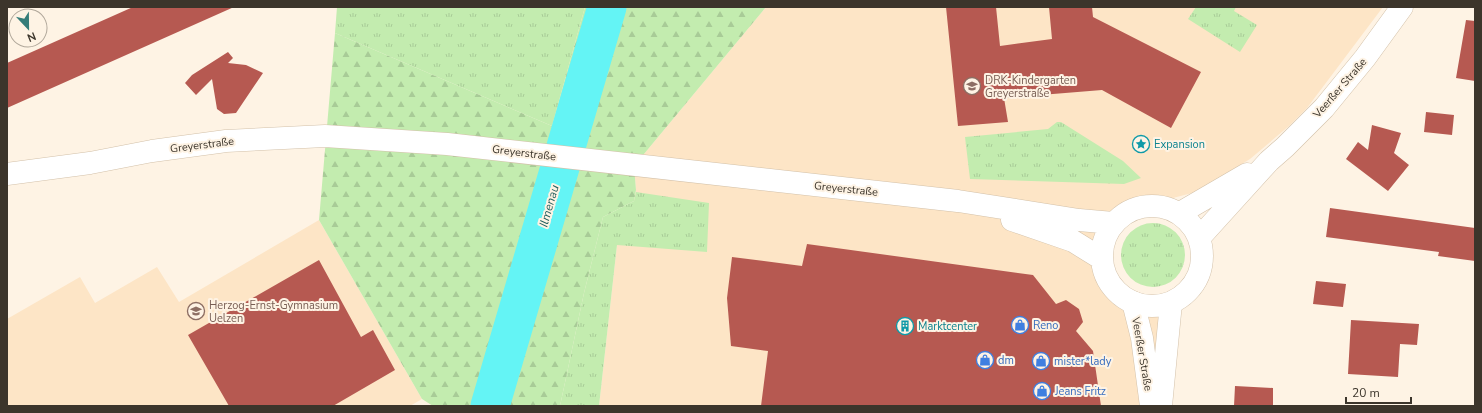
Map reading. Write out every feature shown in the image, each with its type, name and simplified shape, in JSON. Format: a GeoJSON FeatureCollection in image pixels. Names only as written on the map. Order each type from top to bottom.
{"type":"FeatureCollection","features":[{"type":"Feature","properties":{"kind":"main road","name":"Veerßer Straße"},"geometry":{"type":"LineString","coordinates":[[1200,237],[1268,161],[1285,147],[1324,108],[1365,58],[1402,7]]}},
{"type":"Feature","properties":{"kind":"main road","name":"Greyerstraße"},"geometry":{"type":"LineString","coordinates":[[7,174],[90,163],[152,151],[226,141],[325,136],[446,144],[958,201],[1079,220],[1114,223]]}},
{"type":"Feature","properties":{"kind":"main road","name":"Veerßer Straße"},"geometry":{"type":"LineString","coordinates":[[1180,213],[1268,161]]}},
{"type":"Feature","properties":{"kind":"main road","name":"Greyerstraße"},"geometry":{"type":"LineString","coordinates":[[7,188],[90,163]]}},
{"type":"Feature","properties":{"kind":"main road","name":"Greyerstraße"},"geometry":{"type":"LineString","coordinates":[[958,201],[1073,241],[1102,259]]}},
{"type":"Feature","properties":{"kind":"main road"},"geometry":{"type":"LineString","coordinates":[[1152,205],[1167,207],[1180,213],[1192,223],[1200,237],[1203,250],[1203,263],[1199,276],[1192,287],[1171,303],[1158,306],[1145,306],[1132,302],[1121,295],[1111,285],[1105,273],[1102,259],[1102,247],[1107,234],[1114,223],[1124,213],[1138,207],[1152,205]]}},
{"type":"Feature","properties":{"kind":"main road","name":"Veerßer Straße"},"geometry":{"type":"LineString","coordinates":[[1132,302],[1142,338],[1151,406]]}},
{"type":"Feature","properties":{"kind":"main road","name":"Veerßer Straße"},"geometry":{"type":"LineString","coordinates":[[1161,406],[1171,303]]}},
{"type":"Feature","properties":{"kind":"shaded area"},"geometry":{"type":"Polygon","coordinates":[[[766,7],[1383,7],[1307,108],[1289,126],[1250,159],[1196,192],[1169,199],[1152,197],[1135,199],[1120,206],[1107,219],[1099,233],[1094,252],[1097,271],[1104,288],[1117,302],[1136,311],[1154,313],[1162,312],[1167,406],[599,406],[617,245],[634,201],[636,190],[634,166],[766,7]]]}},
{"type":"Feature","properties":{"kind":"shaded area","name":"Herzog-Ernst-Gymnasium Uelzen"},"geometry":{"type":"Polygon","coordinates":[[[319,220],[422,399],[410,406],[7,406],[7,319],[80,277],[95,303],[157,267],[179,302],[319,220]]]}},
{"type":"Feature","properties":{"kind":"green space"},"geometry":{"type":"Polygon","coordinates":[[[337,7],[585,7],[552,126],[335,33],[337,7]]]}},
{"type":"Feature","properties":{"kind":"green space"},"geometry":{"type":"Polygon","coordinates":[[[585,7],[766,7],[634,166],[636,190],[634,201],[603,217],[584,293],[560,406],[433,406],[422,399],[319,220],[335,33],[552,126],[585,7]]]}},
{"type":"Feature","properties":{"kind":"green space"},"geometry":{"type":"Polygon","coordinates":[[[1196,7],[1236,7],[1234,11],[1257,25],[1240,52],[1188,19],[1196,7]]]}},
{"type":"Feature","properties":{"kind":"green space"},"geometry":{"type":"Polygon","coordinates":[[[1057,122],[1061,122],[1123,161],[1141,178],[1124,184],[970,179],[965,137],[1048,129],[1057,122]]]}},
{"type":"Feature","properties":{"kind":"green space"},"geometry":{"type":"Polygon","coordinates":[[[636,192],[709,203],[707,252],[617,245],[599,406],[560,406],[584,293],[603,217],[634,201],[636,192]]]}},
{"type":"Feature","properties":{"kind":"green space"},"geometry":{"type":"Polygon","coordinates":[[[1153,223],[1171,229],[1179,237],[1185,255],[1179,273],[1171,281],[1153,287],[1135,281],[1127,273],[1121,255],[1127,237],[1135,229],[1153,223]]]}},
{"type":"Feature","properties":{"kind":"building"},"geometry":{"type":"Polygon","coordinates":[[[133,7],[234,7],[7,108],[7,63],[41,48],[48,48],[48,45],[133,7]]]}},
{"type":"Feature","properties":{"kind":"building"},"geometry":{"type":"Polygon","coordinates":[[[946,7],[996,7],[1000,46],[1052,39],[1049,7],[1092,7],[1093,17],[1201,72],[1171,128],[1102,90],[1004,98],[1008,122],[958,126],[946,7]]]}},
{"type":"Feature","properties":{"kind":"building"},"geometry":{"type":"Polygon","coordinates":[[[1466,20],[1475,21],[1475,81],[1456,78],[1466,20]]]}},
{"type":"Feature","properties":{"kind":"building"},"geometry":{"type":"Polygon","coordinates":[[[228,52],[233,58],[228,63],[246,65],[263,73],[236,113],[224,114],[217,109],[212,79],[196,95],[185,83],[192,75],[228,52]]]}},
{"type":"Feature","properties":{"kind":"building"},"geometry":{"type":"Polygon","coordinates":[[[1426,112],[1454,115],[1452,135],[1424,132],[1426,112]]]}},
{"type":"Feature","properties":{"kind":"building"},"geometry":{"type":"Polygon","coordinates":[[[1372,125],[1401,133],[1394,153],[1409,165],[1388,191],[1346,159],[1358,142],[1368,150],[1372,125]]]}},
{"type":"Feature","properties":{"kind":"building"},"geometry":{"type":"Polygon","coordinates":[[[1330,208],[1475,228],[1475,261],[1438,256],[1439,252],[1326,237],[1330,208]]]}},
{"type":"Feature","properties":{"kind":"building","name":"Marktcenter"},"geometry":{"type":"Polygon","coordinates":[[[807,244],[1033,275],[1056,304],[1066,300],[1079,309],[1083,322],[1076,331],[1093,351],[1101,406],[761,406],[768,351],[731,346],[727,298],[732,257],[802,266],[807,244]]]}},
{"type":"Feature","properties":{"kind":"building"},"geometry":{"type":"Polygon","coordinates":[[[319,260],[361,337],[373,330],[395,370],[333,406],[229,406],[188,335],[319,260]]]}},
{"type":"Feature","properties":{"kind":"building"},"geometry":{"type":"Polygon","coordinates":[[[1316,281],[1346,284],[1343,307],[1313,304],[1316,281]]]}},
{"type":"Feature","properties":{"kind":"building"},"geometry":{"type":"Polygon","coordinates":[[[1351,320],[1419,324],[1417,345],[1400,344],[1398,377],[1348,374],[1351,320]]]}},
{"type":"Feature","properties":{"kind":"building"},"geometry":{"type":"Polygon","coordinates":[[[1235,386],[1273,388],[1273,406],[1234,406],[1235,386]]]}},
{"type":"Feature","properties":{"kind":"waterway","name":"Ilmenau"},"geometry":{"type":"LineString","coordinates":[[490,406],[607,7]]}},
{"type":"Feature","properties":{"kind":"place","name":"DRK-Kindergarten Greyerstraße"},"geometry":{"type":"Point","coordinates":[972,86]}},
{"type":"Feature","properties":{"kind":"place","name":"Expansion"},"geometry":{"type":"Point","coordinates":[1141,144]}},
{"type":"Feature","properties":{"kind":"place","name":"Herzog-Ernst-Gymnasium Uelzen"},"geometry":{"type":"Point","coordinates":[196,311]}},
{"type":"Feature","properties":{"kind":"place","name":"Reno"},"geometry":{"type":"Point","coordinates":[1020,325]}},
{"type":"Feature","properties":{"kind":"place","name":"Marktcenter"},"geometry":{"type":"Point","coordinates":[905,326]}},
{"type":"Feature","properties":{"kind":"place","name":"dm"},"geometry":{"type":"Point","coordinates":[985,360]}},
{"type":"Feature","properties":{"kind":"place","name":"mister*lady"},"geometry":{"type":"Point","coordinates":[1041,361]}},
{"type":"Feature","properties":{"kind":"place","name":"Jeans Fritz"},"geometry":{"type":"Point","coordinates":[1042,391]}}]}
